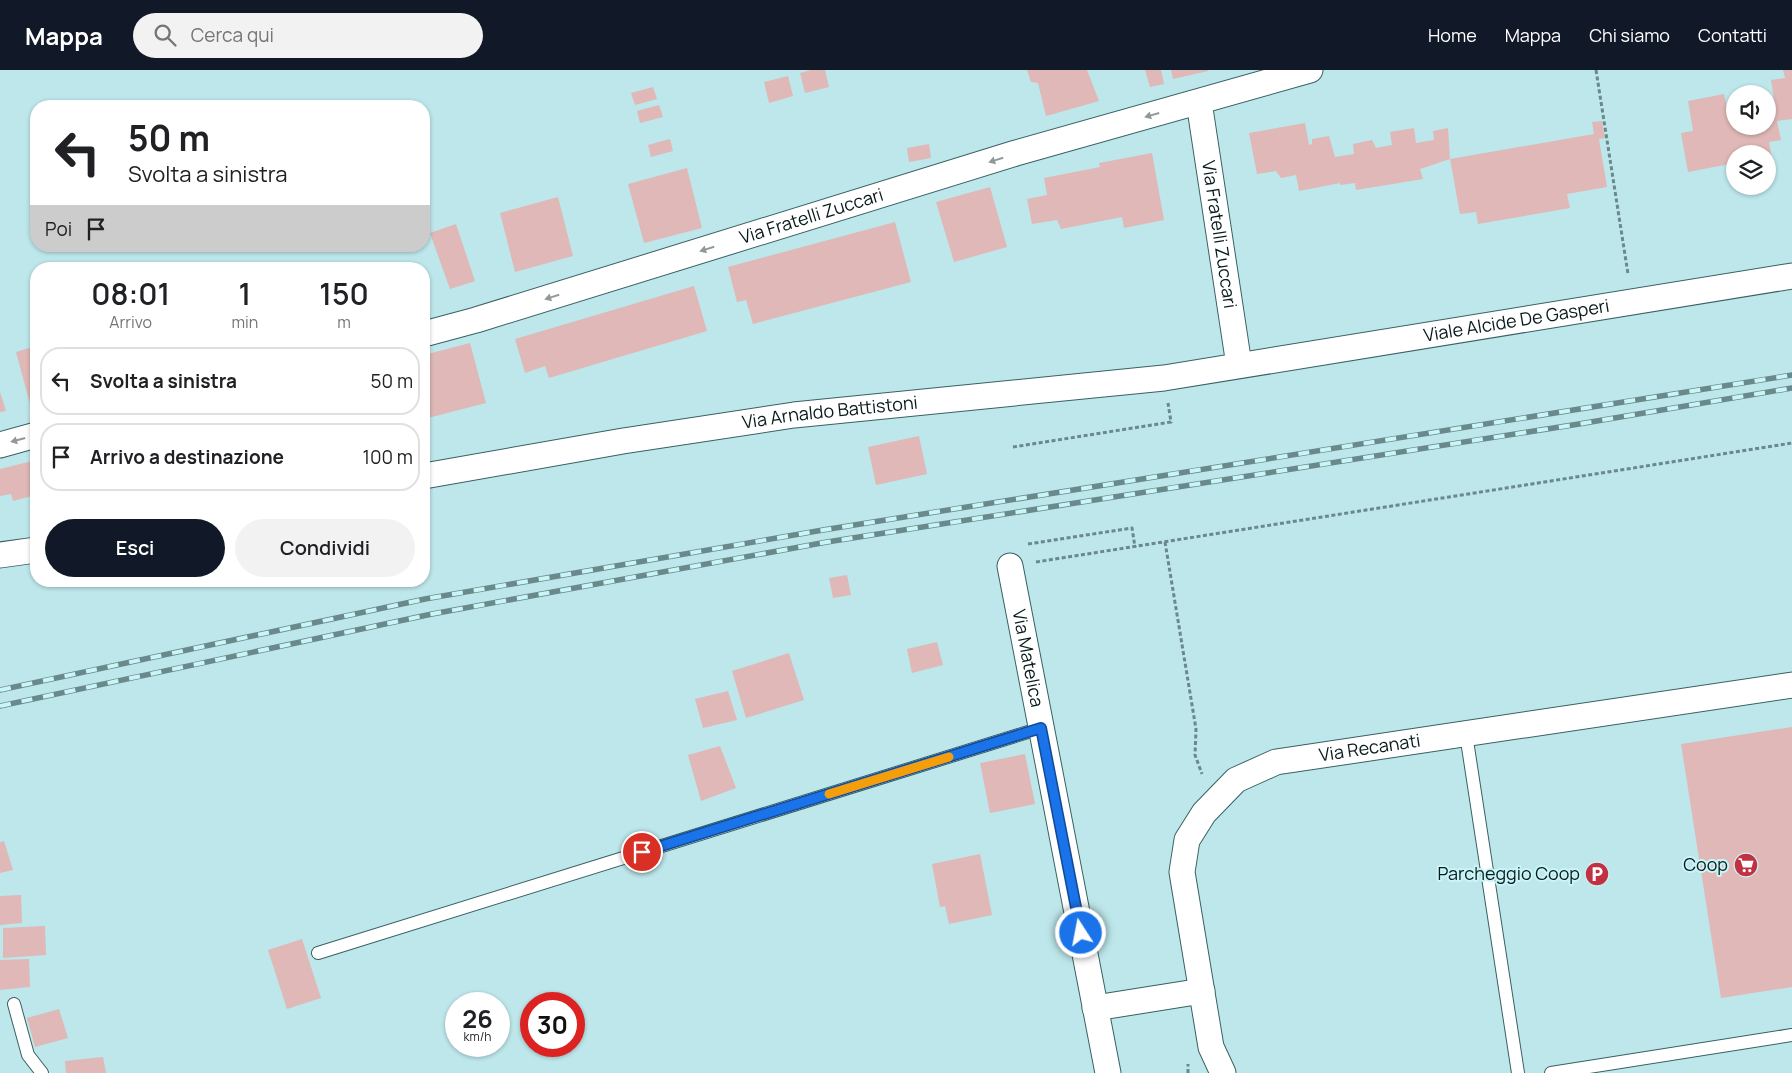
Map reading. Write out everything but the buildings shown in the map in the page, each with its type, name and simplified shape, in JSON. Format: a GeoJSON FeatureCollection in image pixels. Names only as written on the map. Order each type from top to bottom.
{"type":"FeatureCollection","features":[{"type":"Feature","properties":{"kind":"street","name":"Via Fratelli Zuccari"},"geometry":{"type":"LineString","coordinates":[[430,332],[476,320],[1016,154],[1310,70]]}},
{"type":"Feature","properties":{"kind":"street","name":"Via Fratelli Zuccari"},"geometry":{"type":"LineString","coordinates":[[1199,102],[1240,365]]}},
{"type":"Feature","properties":{"kind":"street","name":"Viale Alcide De Gasperi"},"geometry":{"type":"LineString","coordinates":[[1240,365],[1792,276]]}},
{"type":"Feature","properties":{"kind":"street","name":"Via Arnaldo Battistoni"},"geometry":{"type":"LineString","coordinates":[[430,475],[623,441],[794,415],[1164,378],[1240,365]]}},
{"type":"Feature","properties":{"kind":"street"},"geometry":{"type":"LineString","coordinates":[[0,445],[30,437]]}},
{"type":"Feature","properties":{"kind":"street"},"geometry":{"type":"LineString","coordinates":[[0,555],[30,551]]}},
{"type":"Feature","properties":{"kind":"street","name":"Via Matelica"},"geometry":{"type":"LineString","coordinates":[[1010,566],[1108,1073]]}},
{"type":"Feature","properties":{"kind":"street","name":"Via Recanati"},"geometry":{"type":"LineString","coordinates":[[1223,1073],[1211,1047],[1182,872],[1187,840],[1204,813],[1236,780],[1276,762],[1792,685]]}},
{"type":"Feature","properties":{"kind":"street"},"geometry":{"type":"LineString","coordinates":[[1095,1008],[1202,991]]}},
{"type":"Feature","properties":{"kind":"street","name":"Via Recanati"},"geometry":{"type":"LineString","coordinates":[[1197,1065],[1211,1047]]}},
{"type":"Feature","properties":{"kind":"lane"},"geometry":{"type":"LineString","coordinates":[[318,953],[1041,728]]}},
{"type":"Feature","properties":{"kind":"lane"},"geometry":{"type":"LineString","coordinates":[[1466,734],[1518,1073]]}},
{"type":"Feature","properties":{"kind":"lane"},"geometry":{"type":"LineString","coordinates":[[14,1004],[28,1056],[42,1073]]}},
{"type":"Feature","properties":{"kind":"lane"},"geometry":{"type":"LineString","coordinates":[[1551,1073],[1792,1035]]}},
{"type":"Feature","properties":{"kind":"path"},"geometry":{"type":"LineString","coordinates":[[1596,70],[1629,274],[1618,276],[1622,303]]}},
{"type":"Feature","properties":{"kind":"path"},"geometry":{"type":"LineString","coordinates":[[1013,448],[1171,422],[1164,378]]}},
{"type":"Feature","properties":{"kind":"path"},"geometry":{"type":"LineString","coordinates":[[1010,566],[1792,442]]}},
{"type":"Feature","properties":{"kind":"path"},"geometry":{"type":"LineString","coordinates":[[1028,544],[1132,528],[1135,547]]}},
{"type":"Feature","properties":{"kind":"path"},"geometry":{"type":"LineString","coordinates":[[1164,542],[1196,729],[1195,755],[1202,774]]}},
{"type":"Feature","properties":{"kind":"path"},"geometry":{"type":"LineString","coordinates":[[1195,781],[1208,768]]}},
{"type":"Feature","properties":{"kind":"path"},"geometry":{"type":"LineString","coordinates":[[1188,1073],[1197,1065]]}},
{"type":"Feature","properties":{"kind":"railway"},"geometry":{"type":"LineString","coordinates":[[0,690],[425,599],[823,530],[1792,375]]}},
{"type":"Feature","properties":{"kind":"railway"},"geometry":{"type":"LineString","coordinates":[[0,706],[432,614],[827,542],[1579,424],[1792,388]]}},
{"type":"Feature","properties":{"kind":"slow traffic"},"geometry":{"type":"LineString","coordinates":[[829,794],[949,757]]}},
{"type":"Feature","properties":{"kind":"place","name":"Coop"},"geometry":{"type":"Point","coordinates":[1746,865]}},
{"type":"Feature","properties":{"kind":"place","name":"Parcheggio Coop"},"geometry":{"type":"Point","coordinates":[1597,874]}},
{"type":"Feature","properties":{"kind":"route"},"geometry":{"type":"LineString","coordinates":[[642,852],[1041,728],[1081,933]]}}]}
